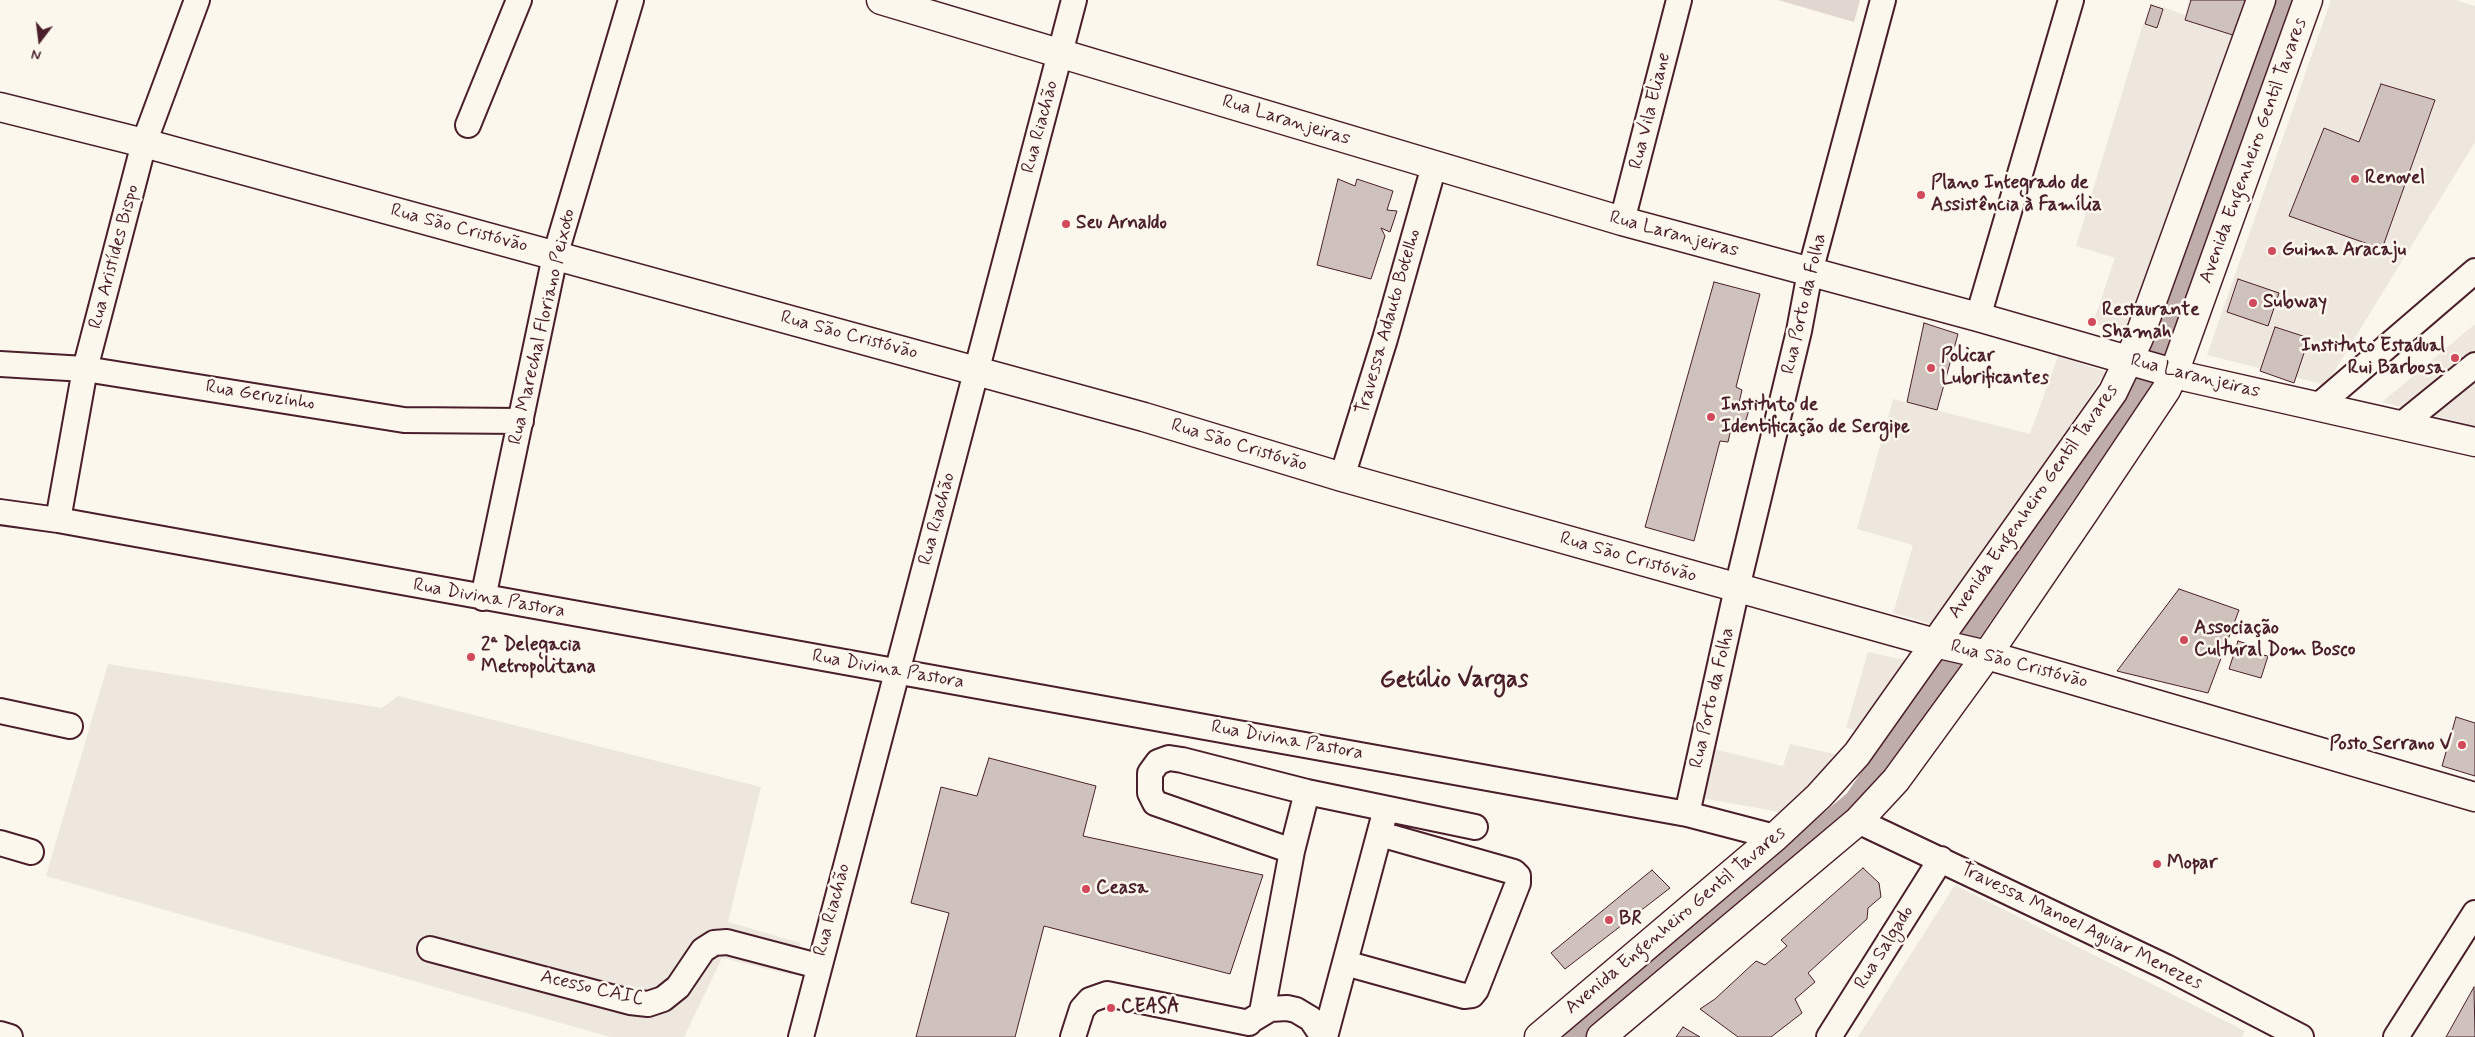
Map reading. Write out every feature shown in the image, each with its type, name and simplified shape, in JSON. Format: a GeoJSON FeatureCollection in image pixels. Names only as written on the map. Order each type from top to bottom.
{"type":"FeatureCollection","features":[{"type":"Feature","properties":{"kind":"main road","name":"Rua Laranjeiras"},"geometry":{"type":"LineString","coordinates":[[881,0],[1622,221],[1978,317],[2132,362],[2475,442]]}},
{"type":"Feature","properties":{"kind":"main road","name":"Avenida Engenheiro Gentil Tavares"},"geometry":{"type":"LineString","coordinates":[[1539,1037],[1774,837],[1819,796],[1857,754],[2113,392],[2132,362],[2261,0]]}},
{"type":"Feature","properties":{"kind":"main road","name":"Avenida Engenheiro Gentil Tavares"},"geometry":{"type":"LineString","coordinates":[[1601,1037],[1858,821],[1896,780],[2161,398],[2308,0]]}},
{"type":"Feature","properties":{"kind":"main road","name":"Rua São Cristóvão"},"geometry":{"type":"LineString","coordinates":[[0,106],[144,143],[977,371],[1342,477],[1737,588],[1937,643],[1984,654],[2475,797]]}},
{"type":"Feature","properties":{"kind":"street","name":"Rua Aristídes Bispo"},"geometry":{"type":"LineString","coordinates":[[58,520],[85,368],[144,143],[197,0]]}},
{"type":"Feature","properties":{"kind":"street"},"geometry":{"type":"LineString","coordinates":[[468,125],[519,0]]}},
{"type":"Feature","properties":{"kind":"street","name":"Rua Marechal Floriano Peixoto"},"geometry":{"type":"LineString","coordinates":[[483,598],[555,256],[631,0]]}},
{"type":"Feature","properties":{"kind":"street","name":"Rua Riachão"},"geometry":{"type":"LineString","coordinates":[[801,1037],[818,966],[898,672],[1074,0]]}},
{"type":"Feature","properties":{"kind":"street","name":"Rua Vila Eliane"},"geometry":{"type":"LineString","coordinates":[[1622,221],[1679,0]]}},
{"type":"Feature","properties":{"kind":"street","name":"Rua Porto da Folha"},"geometry":{"type":"LineString","coordinates":[[1686,814],[1737,588],[1799,331],[1810,272],[1883,0]]}},
{"type":"Feature","properties":{"kind":"street"},"geometry":{"type":"LineString","coordinates":[[1978,317],[2071,0]]}},
{"type":"Feature","properties":{"kind":"street","name":"Travessa Adauto Botelho"},"geometry":{"type":"LineString","coordinates":[[1342,477],[1385,339],[1434,166]]}},
{"type":"Feature","properties":{"kind":"street"},"geometry":{"type":"LineString","coordinates":[[2318,406],[2475,272]]}},
{"type":"Feature","properties":{"kind":"street","name":"Rua Geruzinho"},"geometry":{"type":"LineString","coordinates":[[0,364],[85,368],[404,420],[521,421]]}},
{"type":"Feature","properties":{"kind":"street"},"geometry":{"type":"LineString","coordinates":[[2400,425],[2475,365]]}},
{"type":"Feature","properties":{"kind":"street","name":"Rua Divina Pastora"},"geometry":{"type":"LineString","coordinates":[[0,512],[58,520],[1686,814],[1774,837]]}},
{"type":"Feature","properties":{"kind":"street"},"geometry":{"type":"LineString","coordinates":[[0,711],[70,726]]}},
{"type":"Feature","properties":{"kind":"street"},"geometry":{"type":"LineString","coordinates":[[1292,851],[1155,802],[1150,794],[1150,773],[1158,762],[1169,758],[1182,760],[1307,792],[1475,827]]}},
{"type":"Feature","properties":{"kind":"street"},"geometry":{"type":"LineString","coordinates":[[1250,1024],[1307,792]]}},
{"type":"Feature","properties":{"kind":"street"},"geometry":{"type":"LineString","coordinates":[[1324,1037],[1386,809]]}},
{"type":"Feature","properties":{"kind":"street","name":"Travessa Manoel Aguiar Menezes"},"geometry":{"type":"LineString","coordinates":[[1858,821],[2166,968],[2301,1037]]}},
{"type":"Feature","properties":{"kind":"street"},"geometry":{"type":"LineString","coordinates":[[1345,964],[1464,996],[1472,995],[1476,990],[1518,883],[1518,876],[1514,872],[1380,834]]}},
{"type":"Feature","properties":{"kind":"street"},"geometry":{"type":"LineString","coordinates":[[0,843],[31,852]]}},
{"type":"Feature","properties":{"kind":"street","name":"Rua Salgado"},"geometry":{"type":"LineString","coordinates":[[1829,1037],[1941,859]]}},
{"type":"Feature","properties":{"kind":"street"},"geometry":{"type":"LineString","coordinates":[[2396,1037],[2475,913]]}},
{"type":"Feature","properties":{"kind":"street","name":"Acesso CAIC"},"geometry":{"type":"LineString","coordinates":[[430,949],[630,1002],[648,1004],[663,999],[678,987],[703,950],[714,943],[727,942],[818,966]]}},
{"type":"Feature","properties":{"kind":"street"},"geometry":{"type":"LineString","coordinates":[[1073,1037],[1082,1009],[1090,1000],[1107,994],[1250,1024],[1279,1007],[1296,1010],[1311,1018],[1324,1037]]}},
{"type":"Feature","properties":{"kind":"street"},"geometry":{"type":"LineString","coordinates":[[0,1034],[10,1037]]}},
{"type":"Feature","properties":{"kind":"shaded area"},"geometry":{"type":"Polygon","coordinates":[[[1778,0],[1860,0],[1854,22],[1778,0]]]}},
{"type":"Feature","properties":{"kind":"shaded area"},"geometry":{"type":"Polygon","coordinates":[[[2189,0],[2249,0],[2126,333],[2093,323],[2115,258],[2076,246],[2143,24],[2158,30],[2163,7],[2185,15],[2189,0]]]}},
{"type":"Feature","properties":{"kind":"shaded area"},"geometry":{"type":"Polygon","coordinates":[[[2331,0],[2456,0],[2475,6],[2475,142],[2326,385],[2207,355],[2331,0]]]}},
{"type":"Feature","properties":{"kind":"shaded area","name":"Instituto Estadual Rui Barbosa"},"geometry":{"type":"Polygon","coordinates":[[[2475,324],[2475,426],[2382,402],[2475,324]]]}},
{"type":"Feature","properties":{"kind":"shaded area"},"geometry":{"type":"Polygon","coordinates":[[[2058,356],[2106,372],[1942,617],[1931,624],[1893,613],[1913,545],[1857,529],[1893,399],[2030,434],[2058,356]]]}},
{"type":"Feature","properties":{"kind":"shaded area"},"geometry":{"type":"Polygon","coordinates":[[[1868,652],[1905,660],[1860,731],[1846,728],[1868,652]]]}},
{"type":"Feature","properties":{"kind":"shaded area"},"geometry":{"type":"Polygon","coordinates":[[[108,664],[382,708],[398,696],[761,787],[728,922],[801,943],[792,975],[722,958],[684,1037],[610,1037],[46,876],[108,664]]]}},
{"type":"Feature","properties":{"kind":"shaded area"},"geometry":{"type":"Polygon","coordinates":[[[1790,744],[1843,756],[1785,813],[1701,798],[1714,749],[1783,766],[1790,744]]]}},
{"type":"Feature","properties":{"kind":"shaded area"},"geometry":{"type":"Polygon","coordinates":[[[1955,885],[2245,1031],[2242,1037],[1858,1037],[1955,885]]]}},
{"type":"Feature","properties":{"kind":"building"},"geometry":{"type":"Polygon","coordinates":[[[2191,0],[2247,0],[2236,36],[2185,20],[2191,0]]]}},
{"type":"Feature","properties":{"kind":"building"},"geometry":{"type":"Polygon","coordinates":[[[2151,5],[2163,9],[2157,28],[2145,24],[2151,5]]]}},
{"type":"Feature","properties":{"kind":"building","name":"Renovel"},"geometry":{"type":"Polygon","coordinates":[[[2381,84],[2435,100],[2382,249],[2289,216],[2324,128],[2359,142],[2381,84]]]}},
{"type":"Feature","properties":{"kind":"building"},"geometry":{"type":"Polygon","coordinates":[[[1338,179],[1355,186],[1357,179],[1393,191],[1387,210],[1397,211],[1390,232],[1381,228],[1385,236],[1371,279],[1317,265],[1338,179]]]}},
{"type":"Feature","properties":{"kind":"building","name":"Subway"},"geometry":{"type":"Polygon","coordinates":[[[2238,279],[2279,293],[2268,326],[2227,312],[2238,279]]]}},
{"type":"Feature","properties":{"kind":"building","name":"Instituto de Identificação de Sergipe"},"geometry":{"type":"Polygon","coordinates":[[[1714,282],[1760,294],[1736,387],[1742,390],[1738,407],[1749,410],[1742,433],[1731,429],[1728,442],[1720,441],[1694,541],[1645,527],[1714,282]]]}},
{"type":"Feature","properties":{"kind":"building","name":"Policar Lubrificantes"},"geometry":{"type":"Polygon","coordinates":[[[1924,323],[1958,334],[1937,410],[1907,402],[1924,323]]]}},
{"type":"Feature","properties":{"kind":"building"},"geometry":{"type":"Polygon","coordinates":[[[2275,327],[2309,338],[2294,383],[2260,371],[2275,327]]]}},
{"type":"Feature","properties":{"kind":"building","name":"Associação Cultural Dom Bosco"},"geometry":{"type":"Polygon","coordinates":[[[2179,589],[2239,610],[2208,693],[2117,671],[2179,589]]]}},
{"type":"Feature","properties":{"kind":"building"},"geometry":{"type":"Polygon","coordinates":[[[2238,641],[2251,645],[2248,652],[2268,656],[2261,678],[2229,669],[2238,641]]]}},
{"type":"Feature","properties":{"kind":"building","name":"Posto Serrano V"},"geometry":{"type":"Polygon","coordinates":[[[2456,717],[2475,723],[2475,776],[2442,766],[2456,717]]]}},
{"type":"Feature","properties":{"kind":"building","name":"Ceasa"},"geometry":{"type":"Polygon","coordinates":[[[989,758],[1096,786],[1083,836],[1263,875],[1230,974],[1044,926],[1015,1037],[916,1037],[949,913],[911,903],[941,787],[977,796],[989,758]]]}},
{"type":"Feature","properties":{"kind":"building"},"geometry":{"type":"Polygon","coordinates":[[[1863,868],[1879,883],[1881,897],[1868,908],[1867,919],[1808,973],[1815,982],[1795,999],[1802,1013],[1771,1037],[1738,1037],[1700,1009],[1715,999],[1756,961],[1765,965],[1787,946],[1781,940],[1863,868]]]}},
{"type":"Feature","properties":{"kind":"building","name":"BR"},"geometry":{"type":"Polygon","coordinates":[[[1652,870],[1670,888],[1565,969],[1551,953],[1652,870]]]}},
{"type":"Feature","properties":{"kind":"building"},"geometry":{"type":"Polygon","coordinates":[[[2474,987],[2475,1037],[2446,1037],[2474,987]]]}},
{"type":"Feature","properties":{"kind":"building"},"geometry":{"type":"Polygon","coordinates":[[[1683,1027],[1700,1037],[1676,1037],[1683,1027]]]}},
{"type":"Feature","properties":{"kind":"waterway"},"geometry":{"type":"LineString","coordinates":[[1575,1037],[1855,801],[2161,352],[2286,0]]}},
{"type":"Feature","properties":{"kind":"place","name":"Renovel"},"geometry":{"type":"Point","coordinates":[2355,179]}},
{"type":"Feature","properties":{"kind":"place","name":"Plano Integrado de Assistência à Família"},"geometry":{"type":"Point","coordinates":[1921,195]}},
{"type":"Feature","properties":{"kind":"place","name":"Seu Arnaldo"},"geometry":{"type":"Point","coordinates":[1066,224]}},
{"type":"Feature","properties":{"kind":"place","name":"Guima Aracaju"},"geometry":{"type":"Point","coordinates":[2272,251]}},
{"type":"Feature","properties":{"kind":"place","name":"Subway"},"geometry":{"type":"Point","coordinates":[2253,303]}},
{"type":"Feature","properties":{"kind":"place","name":"Restaurante Shamah"},"geometry":{"type":"Point","coordinates":[2092,322]}},
{"type":"Feature","properties":{"kind":"place","name":"Instituto Estadual Rui Barbosa"},"geometry":{"type":"Point","coordinates":[2455,358]}},
{"type":"Feature","properties":{"kind":"place","name":"Policar Lubrificantes"},"geometry":{"type":"Point","coordinates":[1931,368]}},
{"type":"Feature","properties":{"kind":"place","name":"Instituto de Identificação de Sergipe"},"geometry":{"type":"Point","coordinates":[1711,417]}},
{"type":"Feature","properties":{"kind":"place","name":"Associação Cultural Dom Bosco"},"geometry":{"type":"Point","coordinates":[2184,640]}},
{"type":"Feature","properties":{"kind":"place","name":"2ª Delegacia Metropolitana"},"geometry":{"type":"Point","coordinates":[471,657]}},
{"type":"Feature","properties":{"kind":"place","name":"Posto Serrano V"},"geometry":{"type":"Point","coordinates":[2462,745]}},
{"type":"Feature","properties":{"kind":"place","name":"Mopar"},"geometry":{"type":"Point","coordinates":[2157,864]}},
{"type":"Feature","properties":{"kind":"place","name":"Ceasa"},"geometry":{"type":"Point","coordinates":[1086,889]}},
{"type":"Feature","properties":{"kind":"place","name":"BR"},"geometry":{"type":"Point","coordinates":[1609,920]}},
{"type":"Feature","properties":{"kind":"place","name":"CEASA"},"geometry":{"type":"Point","coordinates":[1111,1008]}},
{"type":"Feature","properties":{"kind":"district","name":"Getúlio Vargas"},"geometry":{"type":"Point","coordinates":[1454,681]}}]}
